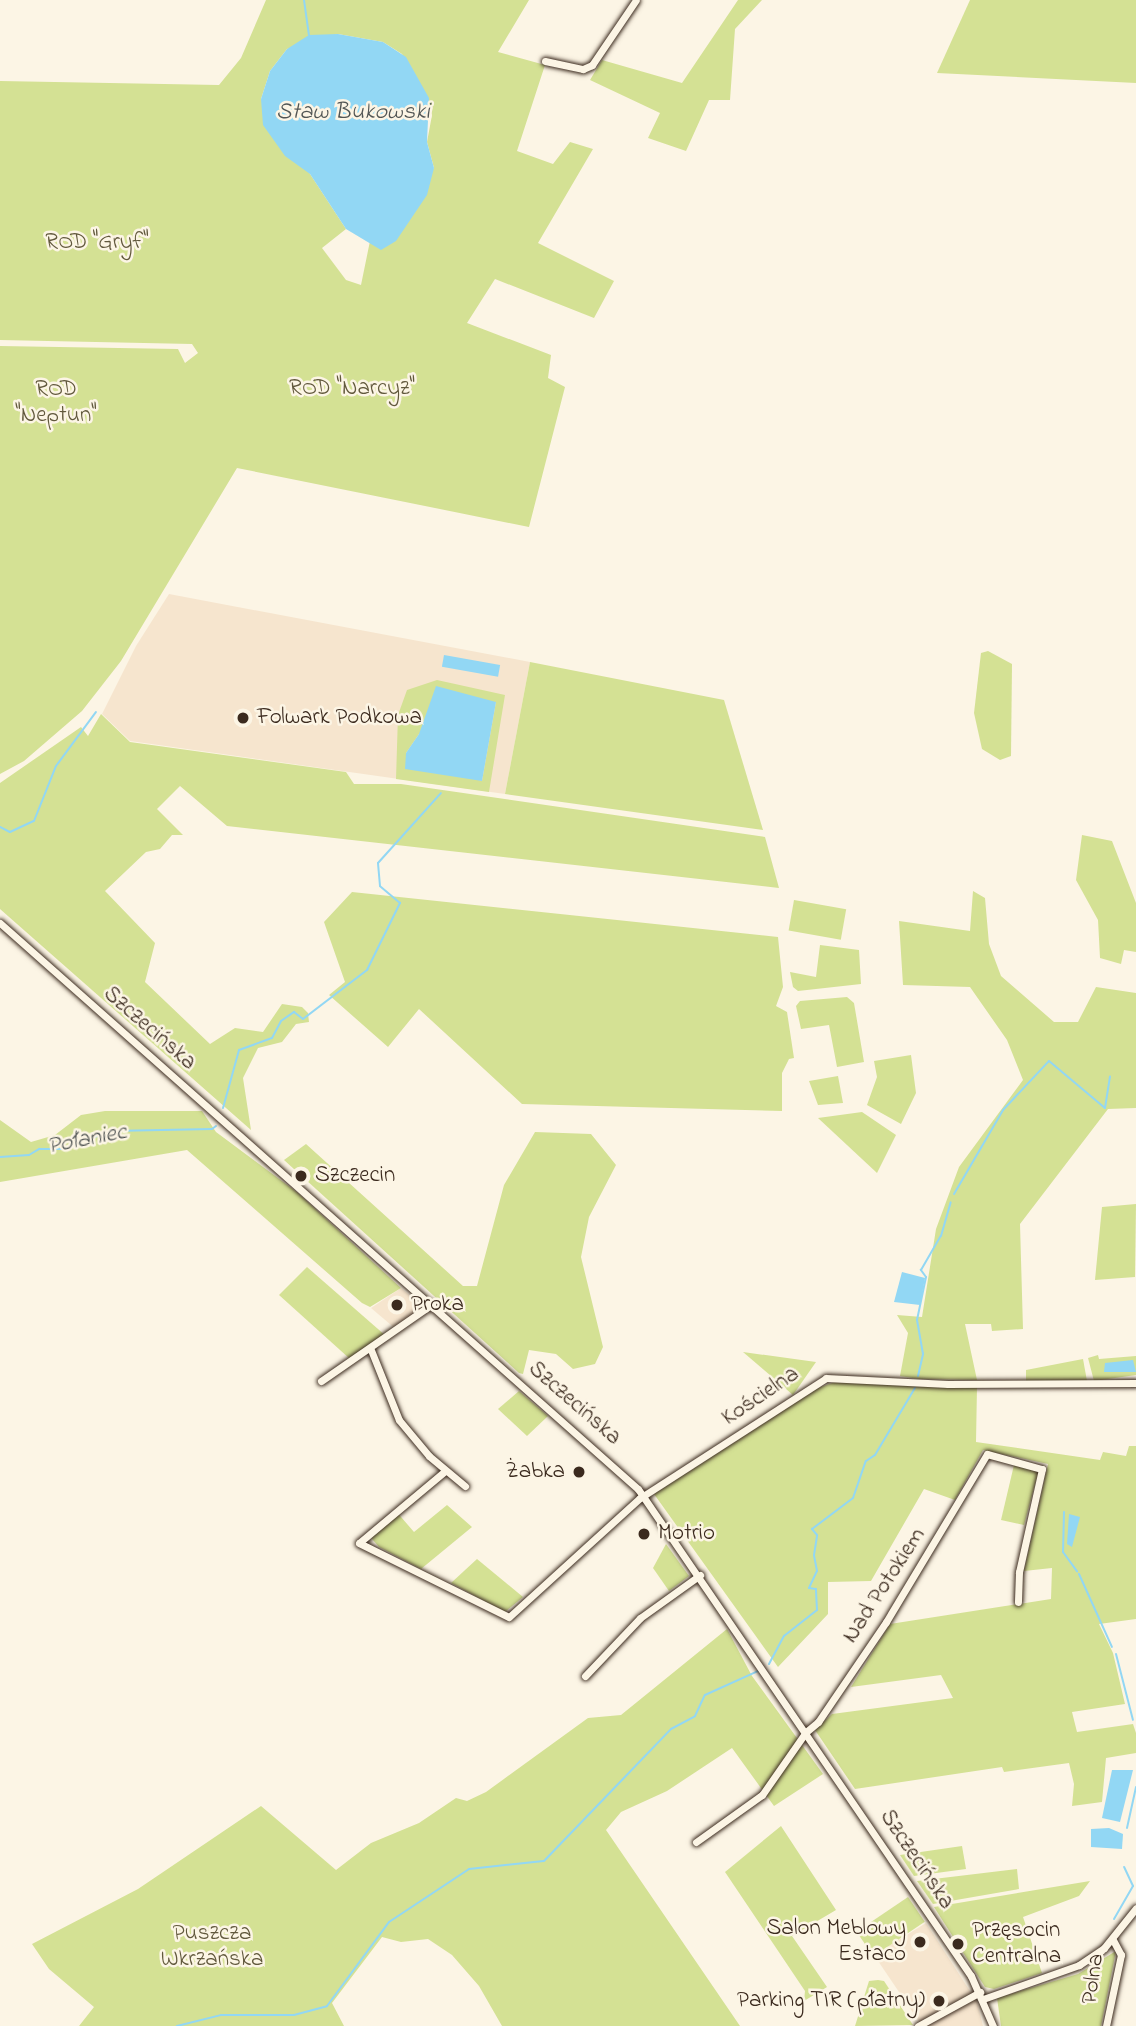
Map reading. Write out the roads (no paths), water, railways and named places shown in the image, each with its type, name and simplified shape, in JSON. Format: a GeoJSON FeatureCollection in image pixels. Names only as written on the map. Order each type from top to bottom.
{"type":"FeatureCollection","features":[{"type":"Feature","properties":{"kind":"street"},"geometry":{"type":"LineString","coordinates":[[545,61],[579,69],[592,65],[636,0]]}},
{"type":"Feature","properties":{"kind":"street","name":"Szczecińska"},"geometry":{"type":"LineString","coordinates":[[0,923],[432,1304],[643,1496],[700,1575],[981,1995],[993,2026]]}},
{"type":"Feature","properties":{"kind":"street"},"geometry":{"type":"LineString","coordinates":[[321,1381],[370,1350],[432,1304]]}},
{"type":"Feature","properties":{"kind":"street"},"geometry":{"type":"LineString","coordinates":[[370,1350],[399,1420],[445,1471],[465,1486]]}},
{"type":"Feature","properties":{"kind":"street","name":"Kościelna"},"geometry":{"type":"LineString","coordinates":[[445,1471],[359,1543],[509,1617],[643,1496],[826,1378],[948,1384],[1136,1383]]}},
{"type":"Feature","properties":{"kind":"street","name":"Nad Potokiem"},"geometry":{"type":"LineString","coordinates":[[696,1842],[762,1795],[806,1732],[818,1722],[886,1622],[987,1454],[1042,1469],[1019,1572],[1018,1602]]}},
{"type":"Feature","properties":{"kind":"street"},"geometry":{"type":"LineString","coordinates":[[585,1676],[640,1618],[700,1575]]}},
{"type":"Feature","properties":{"kind":"street"},"geometry":{"type":"LineString","coordinates":[[918,2026],[981,1995],[1069,1970],[1113,1940],[1136,1908]]}},
{"type":"Feature","properties":{"kind":"street","name":"Polna"},"geometry":{"type":"LineString","coordinates":[[1106,2026],[1121,1955],[1113,1940]]}},
{"type":"Feature","properties":{"kind":"water","name":"Staw Bukowski"},"geometry":{"type":"Polygon","coordinates":[[[338,34],[383,42],[406,57],[429,98],[427,142],[434,168],[427,195],[396,241],[381,250],[346,229],[310,174],[285,156],[263,125],[261,99],[270,71],[287,49],[309,35],[338,34]]]}},
{"type":"Feature","properties":{"kind":"water"},"geometry":{"type":"Polygon","coordinates":[[[444,655],[500,665],[498,677],[442,667],[444,655]]]}},
{"type":"Feature","properties":{"kind":"water"},"geometry":{"type":"Polygon","coordinates":[[[436,686],[496,702],[482,781],[405,769],[406,753],[419,734],[436,686]]]}},
{"type":"Feature","properties":{"kind":"water"},"geometry":{"type":"Polygon","coordinates":[[[902,1272],[925,1278],[920,1305],[894,1302],[902,1272]]]}},
{"type":"Feature","properties":{"kind":"water"},"geometry":{"type":"Polygon","coordinates":[[[1133,1360],[1136,1372],[1104,1372],[1105,1363],[1133,1360]]]}},
{"type":"Feature","properties":{"kind":"water"},"geometry":{"type":"Polygon","coordinates":[[[1069,1514],[1080,1517],[1072,1547],[1067,1544],[1069,1514]]]}},
{"type":"Feature","properties":{"kind":"water"},"geometry":{"type":"Polygon","coordinates":[[[1112,1770],[1133,1770],[1120,1822],[1102,1818],[1112,1770]]]}},
{"type":"Feature","properties":{"kind":"water"},"geometry":{"type":"Polygon","coordinates":[[[1109,1828],[1123,1834],[1122,1849],[1091,1847],[1091,1829],[1109,1828]]]}},
{"type":"Feature","properties":{"kind":"waterway"},"geometry":{"type":"LineString","coordinates":[[304,0],[309,35]]}},
{"type":"Feature","properties":{"kind":"waterway"},"geometry":{"type":"LineString","coordinates":[[0,827],[10,832],[34,821],[56,766],[96,712]]}},
{"type":"Feature","properties":{"kind":"waterway","name":"Połaniec"},"geometry":{"type":"LineString","coordinates":[[223,1108],[239,1050],[272,1038],[281,1021],[294,1012],[303,1019],[367,970],[400,903],[380,886],[378,863],[441,793]]}},
{"type":"Feature","properties":{"kind":"waterway"},"geometry":{"type":"LineString","coordinates":[[954,1194],[1003,1110],[1049,1061],[1105,1108],[1110,1076]]}},
{"type":"Feature","properties":{"kind":"waterway","name":"Połaniec"},"geometry":{"type":"LineString","coordinates":[[0,1157],[29,1155],[39,1149],[62,1149],[111,1131],[212,1129],[216,1126]]}},
{"type":"Feature","properties":{"kind":"waterway"},"geometry":{"type":"LineString","coordinates":[[918,1376],[923,1354],[917,1320],[926,1277],[921,1270],[941,1236],[951,1202]]}},
{"type":"Feature","properties":{"kind":"waterway"},"geometry":{"type":"LineString","coordinates":[[769,1664],[784,1636],[817,1610],[816,1589],[809,1588],[817,1571],[814,1555],[817,1535],[812,1529],[853,1498],[866,1461],[875,1455],[915,1388]]}},
{"type":"Feature","properties":{"kind":"waterway"},"geometry":{"type":"LineString","coordinates":[[1064,1512],[1063,1552],[1077,1571]]}},
{"type":"Feature","properties":{"kind":"waterway"},"geometry":{"type":"LineString","coordinates":[[1079,1574],[1112,1647]]}},
{"type":"Feature","properties":{"kind":"waterway"},"geometry":{"type":"LineString","coordinates":[[1116,1654],[1133,1720]]}},
{"type":"Feature","properties":{"kind":"waterway"},"geometry":{"type":"LineString","coordinates":[[177,2026],[221,2015],[294,2015],[327,2006],[389,1922],[469,1869],[544,1861],[671,1729],[695,1716],[705,1695],[758,1671]]}},
{"type":"Feature","properties":{"kind":"waterway"},"geometry":{"type":"LineString","coordinates":[[1127,1828],[1136,1787]]}},
{"type":"Feature","properties":{"kind":"waterway"},"geometry":{"type":"LineString","coordinates":[[1114,1919],[1133,1886],[1124,1867]]}},
{"type":"Feature","properties":{"kind":"place","name":"Folwark Podkowa"},"geometry":{"type":"Point","coordinates":[243,718]}},
{"type":"Feature","properties":{"kind":"place","name":"Szczecin"},"geometry":{"type":"Point","coordinates":[301,1176]}},
{"type":"Feature","properties":{"kind":"place","name":"Proka"},"geometry":{"type":"Point","coordinates":[397,1305]}},
{"type":"Feature","properties":{"kind":"place","name":"Żabka"},"geometry":{"type":"Point","coordinates":[579,1472]}},
{"type":"Feature","properties":{"kind":"place","name":"Motrio"},"geometry":{"type":"Point","coordinates":[644,1534]}},
{"type":"Feature","properties":{"kind":"place","name":"Salon Meblowy Estaco"},"geometry":{"type":"Point","coordinates":[920,1942]}},
{"type":"Feature","properties":{"kind":"place","name":"Przęsocin Centralna"},"geometry":{"type":"Point","coordinates":[958,1944]}},
{"type":"Feature","properties":{"kind":"place","name":"Parking TIR (płatny)"},"geometry":{"type":"Point","coordinates":[939,2001]}},
{"type":"Feature","properties":{"kind":"park label","name":"ROD \"Gryf\""},"geometry":{"type":"Point","coordinates":[97,243]}},
{"type":"Feature","properties":{"kind":"park label","name":"ROD \"Narcyz\""},"geometry":{"type":"Point","coordinates":[352,389]}},
{"type":"Feature","properties":{"kind":"park label","name":"ROD \"Neptun\""},"geometry":{"type":"Point","coordinates":[56,403]}},
{"type":"Feature","properties":{"kind":"park label","name":"Puszcza Wkrzańska"},"geometry":{"type":"Point","coordinates":[212,1947]}}]}
